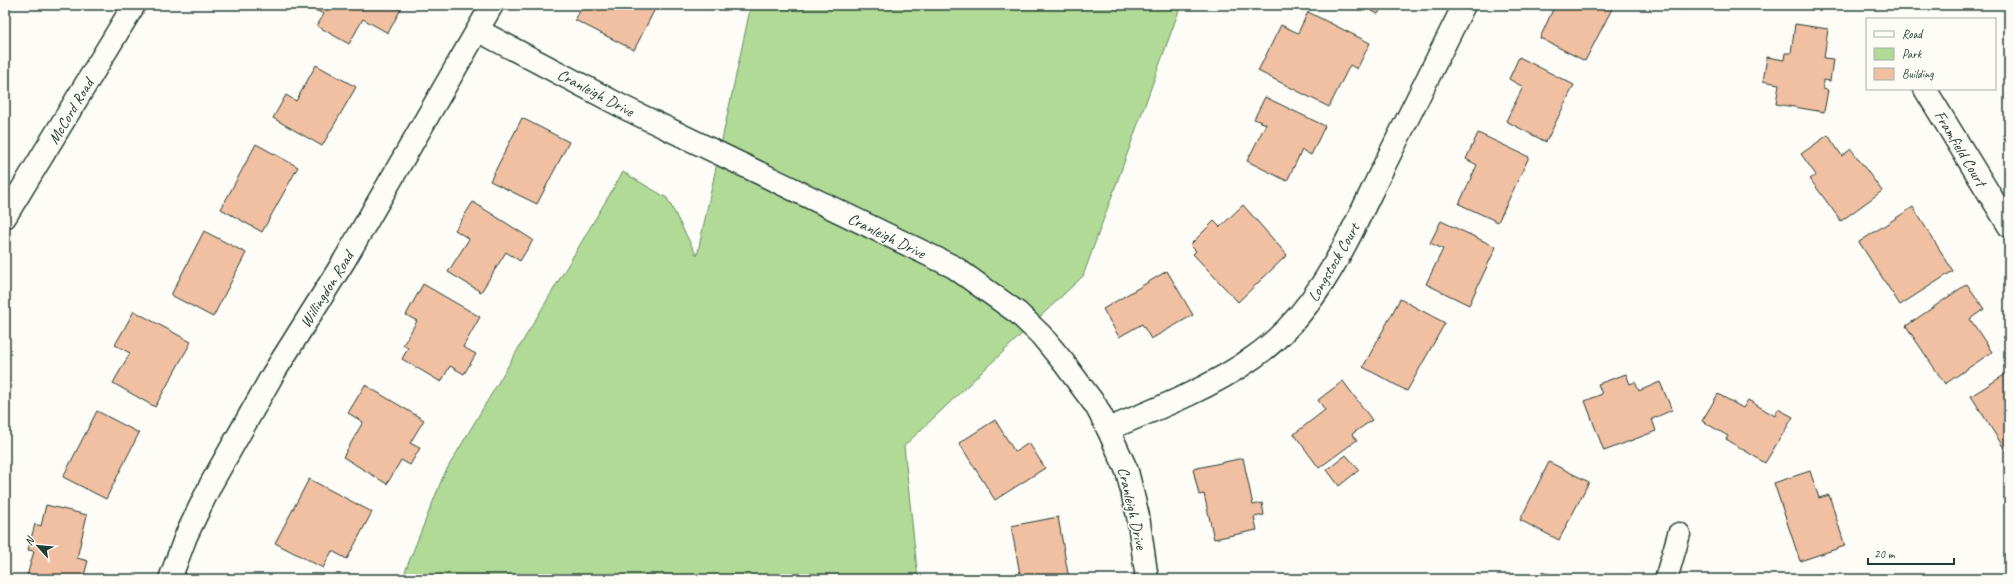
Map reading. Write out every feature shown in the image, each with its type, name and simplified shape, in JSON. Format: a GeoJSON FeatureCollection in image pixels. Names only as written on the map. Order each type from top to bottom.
{"type":"FeatureCollection","features":[{"type":"Feature","properties":{"kind":"street","name":"McCord Road"},"geometry":{"type":"LineString","coordinates":[[5,217],[134,5]]}},
{"type":"Feature","properties":{"kind":"street","name":"Willingdon Road"},"geometry":{"type":"LineString","coordinates":[[170,579],[186,536],[211,484],[273,374],[344,261],[479,30],[492,5]]}},
{"type":"Feature","properties":{"kind":"street","name":"Longstock Court"},"geometry":{"type":"LineString","coordinates":[[1108,428],[1164,407],[1255,357],[1305,310],[1332,269],[1464,5]]}},
{"type":"Feature","properties":{"kind":"street","name":"Cranleigh Drive"},"geometry":{"type":"LineString","coordinates":[[479,30],[627,109],[954,267],[1018,313],[1041,336],[1091,400],[1108,428],[1127,471],[1138,516],[1147,579]]}},
{"type":"Feature","properties":{"kind":"street","name":"Framfield Court"},"geometry":{"type":"LineString","coordinates":[[1926,90],[2009,226]]}},
{"type":"Feature","properties":{"kind":"street"},"geometry":{"type":"LineString","coordinates":[[1666,579],[1679,534]]}},
{"type":"Feature","properties":{"kind":"green space"},"geometry":{"type":"Polygon","coordinates":[[[751,5],[1181,5],[1083,276],[904,446],[918,579],[402,579],[444,474],[623,172],[667,198],[697,256],[751,5]]]}},
{"type":"Feature","properties":{"kind":"building"},"geometry":{"type":"Polygon","coordinates":[[[317,5],[398,5],[402,7],[388,33],[363,19],[349,44],[317,26],[324,14],[315,10],[317,5]]]}},
{"type":"Feature","properties":{"kind":"building"},"geometry":{"type":"Polygon","coordinates":[[[583,5],[657,5],[634,50],[575,20],[583,5]]]}},
{"type":"Feature","properties":{"kind":"building"},"geometry":{"type":"Polygon","coordinates":[[[1360,5],[1383,5],[1378,14],[1360,5]]]}},
{"type":"Feature","properties":{"kind":"building"},"geometry":{"type":"Polygon","coordinates":[[[1555,5],[1614,5],[1585,61],[1540,38],[1555,5]]]}},
{"type":"Feature","properties":{"kind":"building"},"geometry":{"type":"Polygon","coordinates":[[[2002,5],[2009,5],[2009,10],[2002,5]]]}},
{"type":"Feature","properties":{"kind":"building"},"geometry":{"type":"Polygon","coordinates":[[[1308,12],[1370,43],[1357,69],[1350,65],[1329,107],[1258,71],[1281,25],[1298,33],[1308,12]]]}},
{"type":"Feature","properties":{"kind":"building"},"geometry":{"type":"Polygon","coordinates":[[[1795,24],[1828,29],[1824,58],[1833,59],[1830,81],[1824,80],[1823,89],[1828,90],[1824,112],[1776,104],[1779,84],[1763,81],[1767,57],[1784,60],[1785,53],[1791,53],[1795,24]]]}},
{"type":"Feature","properties":{"kind":"building"},"geometry":{"type":"Polygon","coordinates":[[[1519,57],[1574,85],[1546,142],[1506,121],[1523,87],[1509,79],[1519,57]]]}},
{"type":"Feature","properties":{"kind":"building"},"geometry":{"type":"Polygon","coordinates":[[[316,65],[356,87],[322,146],[273,118],[286,95],[296,101],[316,65]]]}},
{"type":"Feature","properties":{"kind":"building"},"geometry":{"type":"Polygon","coordinates":[[[1265,97],[1325,126],[1311,155],[1302,150],[1287,181],[1247,161],[1266,124],[1254,119],[1265,97]]]}},
{"type":"Feature","properties":{"kind":"building"},"geometry":{"type":"Polygon","coordinates":[[[522,118],[569,142],[537,204],[490,181],[522,118]]]}},
{"type":"Feature","properties":{"kind":"building"},"geometry":{"type":"Polygon","coordinates":[[[1478,133],[1529,157],[1498,222],[1459,204],[1477,165],[1466,159],[1478,133]]]}},
{"type":"Feature","properties":{"kind":"building"},"geometry":{"type":"Polygon","coordinates":[[[1828,135],[1842,156],[1851,149],[1882,191],[1841,221],[1810,179],[1816,175],[1801,154],[1828,135]]]}},
{"type":"Feature","properties":{"kind":"building"},"geometry":{"type":"Polygon","coordinates":[[[256,144],[298,167],[262,232],[221,209],[256,144]]]}},
{"type":"Feature","properties":{"kind":"building"},"geometry":{"type":"Polygon","coordinates":[[[473,202],[533,240],[520,261],[506,252],[481,292],[448,272],[469,239],[455,230],[473,202]]]}},
{"type":"Feature","properties":{"kind":"building"},"geometry":{"type":"Polygon","coordinates":[[[1243,205],[1287,255],[1238,302],[1193,254],[1196,251],[1190,245],[1214,221],[1220,227],[1243,205]]]}},
{"type":"Feature","properties":{"kind":"building"},"geometry":{"type":"Polygon","coordinates":[[[1913,207],[1953,271],[1900,305],[1859,242],[1913,207]]]}},
{"type":"Feature","properties":{"kind":"building"},"geometry":{"type":"Polygon","coordinates":[[[1441,221],[1496,247],[1469,305],[1426,284],[1443,249],[1430,243],[1441,221]]]}},
{"type":"Feature","properties":{"kind":"building"},"geometry":{"type":"Polygon","coordinates":[[[204,231],[246,253],[213,317],[171,295],[204,231]]]}},
{"type":"Feature","properties":{"kind":"building"},"geometry":{"type":"Polygon","coordinates":[[[1167,271],[1193,315],[1151,339],[1142,324],[1119,337],[1103,309],[1167,271]]]}},
{"type":"Feature","properties":{"kind":"building"},"geometry":{"type":"Polygon","coordinates":[[[423,284],[480,317],[463,347],[476,354],[464,374],[450,366],[441,382],[402,359],[408,348],[403,345],[417,321],[406,315],[423,284]]]}},
{"type":"Feature","properties":{"kind":"building"},"geometry":{"type":"Polygon","coordinates":[[[1967,284],[1984,309],[1970,319],[1992,352],[1945,384],[1906,326],[1967,284]]]}},
{"type":"Feature","properties":{"kind":"building"},"geometry":{"type":"Polygon","coordinates":[[[1400,299],[1445,323],[1407,391],[1363,367],[1400,299]]]}},
{"type":"Feature","properties":{"kind":"building"},"geometry":{"type":"Polygon","coordinates":[[[134,311],[191,342],[155,407],[113,383],[130,353],[115,345],[134,311]]]}},
{"type":"Feature","properties":{"kind":"building"},"geometry":{"type":"Polygon","coordinates":[[[2009,372],[2009,452],[2007,453],[1971,396],[2009,372]]]}},
{"type":"Feature","properties":{"kind":"building"},"geometry":{"type":"Polygon","coordinates":[[[1626,374],[1630,384],[1635,382],[1639,391],[1660,382],[1672,410],[1652,419],[1656,431],[1604,451],[1585,401],[1602,394],[1598,384],[1626,374]]]}},
{"type":"Feature","properties":{"kind":"building"},"geometry":{"type":"Polygon","coordinates":[[[1343,381],[1372,420],[1352,434],[1357,440],[1319,468],[1294,434],[1325,410],[1318,400],[1343,381]]]}},
{"type":"Feature","properties":{"kind":"building"},"geometry":{"type":"Polygon","coordinates":[[[365,385],[424,420],[410,443],[420,448],[410,465],[401,460],[387,484],[343,457],[363,422],[348,413],[365,385]]]}},
{"type":"Feature","properties":{"kind":"building"},"geometry":{"type":"Polygon","coordinates":[[[1718,394],[1743,408],[1748,400],[1775,416],[1778,409],[1793,417],[1765,463],[1726,439],[1728,436],[1702,421],[1718,394]]]}},
{"type":"Feature","properties":{"kind":"building"},"geometry":{"type":"Polygon","coordinates":[[[97,411],[139,433],[106,499],[63,477],[97,411]]]}},
{"type":"Feature","properties":{"kind":"building"},"geometry":{"type":"Polygon","coordinates":[[[995,420],[1015,452],[1029,443],[1045,468],[995,500],[959,443],[995,420]]]}},
{"type":"Feature","properties":{"kind":"building"},"geometry":{"type":"Polygon","coordinates":[[[1346,455],[1359,470],[1339,486],[1327,470],[1346,455]]]}},
{"type":"Feature","properties":{"kind":"building"},"geometry":{"type":"Polygon","coordinates":[[[1243,458],[1253,505],[1262,503],[1264,515],[1254,517],[1257,530],[1214,539],[1204,494],[1199,495],[1193,469],[1243,458]]]}},
{"type":"Feature","properties":{"kind":"building"},"geometry":{"type":"Polygon","coordinates":[[[1549,462],[1589,482],[1559,540],[1520,520],[1549,462]]]}},
{"type":"Feature","properties":{"kind":"building"},"geometry":{"type":"Polygon","coordinates":[[[1810,471],[1819,498],[1829,495],[1845,546],[1800,561],[1774,483],[1810,471]]]}},
{"type":"Feature","properties":{"kind":"building"},"geometry":{"type":"Polygon","coordinates":[[[309,479],[372,512],[347,559],[332,551],[323,568],[275,543],[309,479]]]}},
{"type":"Feature","properties":{"kind":"building"},"geometry":{"type":"Polygon","coordinates":[[[46,505],[87,515],[77,558],[88,561],[83,579],[37,579],[27,576],[34,551],[28,550],[35,524],[41,526],[46,505]]]}},
{"type":"Feature","properties":{"kind":"building"},"geometry":{"type":"Polygon","coordinates":[[[1058,517],[1069,579],[1021,579],[1011,526],[1058,517]]]}},
{"type":"Feature","properties":{"kind":"building"},"geometry":{"type":"Polygon","coordinates":[[[1541,572],[1566,579],[1538,579],[1541,572]]]}}]}
